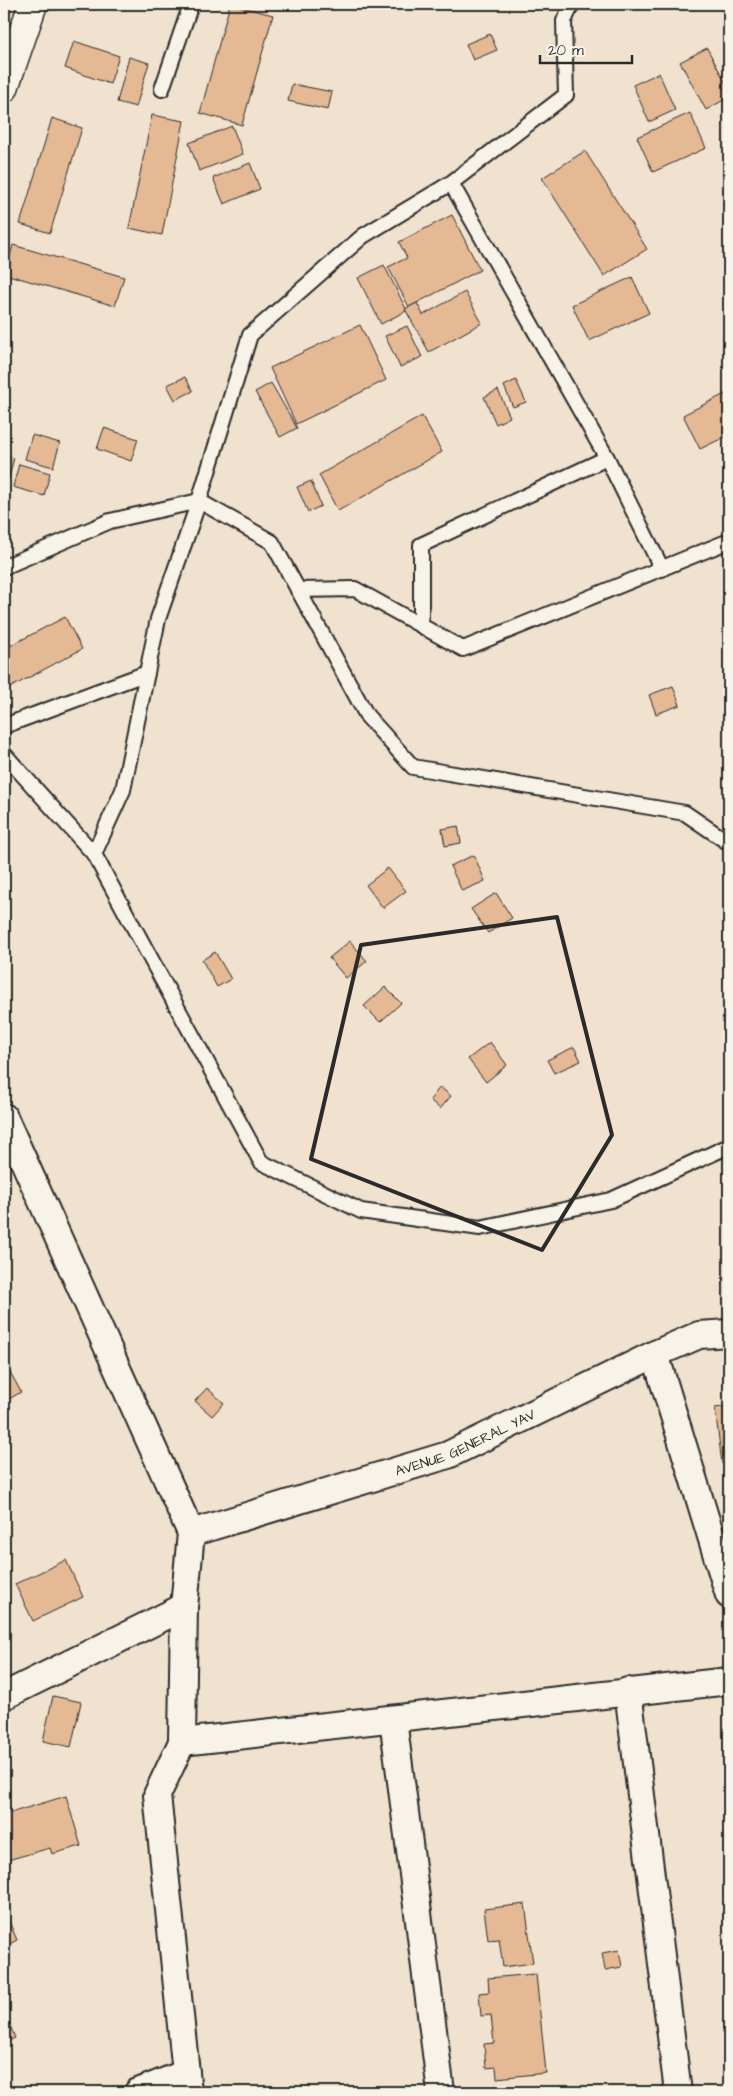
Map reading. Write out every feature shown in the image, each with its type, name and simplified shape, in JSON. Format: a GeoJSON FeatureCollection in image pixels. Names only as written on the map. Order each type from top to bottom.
{"type":"FeatureCollection","features":[{"type":"Feature","properties":{"kind":"street"},"geometry":{"type":"LineString","coordinates":[[5,80],[33,4]]}},
{"type":"Feature","properties":{"kind":"street"},"geometry":{"type":"LineString","coordinates":[[4,1117],[191,1533],[184,1608],[182,1742],[157,1795],[187,2083],[138,2092]]}},
{"type":"Feature","properties":{"kind":"street","name":"AVENUE GENERAL YAV"},"geometry":{"type":"LineString","coordinates":[[191,1533],[448,1455],[655,1354],[700,1335],[729,1333]]}},
{"type":"Feature","properties":{"kind":"street"},"geometry":{"type":"LineString","coordinates":[[655,1354],[729,1595]]}},
{"type":"Feature","properties":{"kind":"street"},"geometry":{"type":"LineString","coordinates":[[4,1696],[184,1608]]}},
{"type":"Feature","properties":{"kind":"street"},"geometry":{"type":"LineString","coordinates":[[182,1742],[729,1680]]}},
{"type":"Feature","properties":{"kind":"street"},"geometry":{"type":"LineString","coordinates":[[628,1691],[678,2092]]}},
{"type":"Feature","properties":{"kind":"street"},"geometry":{"type":"LineString","coordinates":[[393,1719],[441,2092]]}},
{"type":"Feature","properties":{"kind":"lane"},"geometry":{"type":"LineString","coordinates":[[162,89],[191,4]]}},
{"type":"Feature","properties":{"kind":"lane"},"geometry":{"type":"LineString","coordinates":[[94,854],[123,790],[158,619],[199,501],[250,335],[363,236],[451,183],[566,95],[564,21],[572,4]]}},
{"type":"Feature","properties":{"kind":"lane"},"geometry":{"type":"LineString","coordinates":[[451,183],[607,458],[662,569]]}},
{"type":"Feature","properties":{"kind":"lane"},"geometry":{"type":"LineString","coordinates":[[420,625],[421,544],[607,458]]}},
{"type":"Feature","properties":{"kind":"lane"},"geometry":{"type":"LineString","coordinates":[[4,567],[110,521],[199,501],[272,542],[367,716],[414,766],[685,813],[729,843]]}},
{"type":"Feature","properties":{"kind":"lane"},"geometry":{"type":"LineString","coordinates":[[298,590],[355,589],[463,649],[729,541]]}},
{"type":"Feature","properties":{"kind":"lane"},"geometry":{"type":"LineString","coordinates":[[4,726],[147,673]]}},
{"type":"Feature","properties":{"kind":"lane"},"geometry":{"type":"LineString","coordinates":[[4,754],[94,854],[261,1162],[361,1211],[480,1228],[611,1200],[729,1146]]}},
{"type":"Feature","properties":{"kind":"highlighted area"},"geometry":{"type":"Polygon","coordinates":[[[557,917],[612,1135],[542,1250],[311,1159],[361,945],[557,917]]]}},
{"type":"Feature","properties":{"kind":"building"},"geometry":{"type":"Polygon","coordinates":[[[230,4],[273,15],[242,125],[200,113],[230,4]]]}},
{"type":"Feature","properties":{"kind":"building"},"geometry":{"type":"Polygon","coordinates":[[[490,34],[497,50],[473,60],[466,44],[490,34]]]}},
{"type":"Feature","properties":{"kind":"building"},"geometry":{"type":"Polygon","coordinates":[[[74,41],[119,56],[110,84],[65,68],[74,41]]]}},
{"type":"Feature","properties":{"kind":"building"},"geometry":{"type":"Polygon","coordinates":[[[707,48],[729,89],[729,97],[706,110],[680,62],[707,48]]]}},
{"type":"Feature","properties":{"kind":"building"},"geometry":{"type":"Polygon","coordinates":[[[129,57],[149,63],[136,107],[117,102],[129,57]]]}},
{"type":"Feature","properties":{"kind":"building"},"geometry":{"type":"Polygon","coordinates":[[[659,73],[675,110],[649,122],[633,85],[659,73]]]}},
{"type":"Feature","properties":{"kind":"building"},"geometry":{"type":"Polygon","coordinates":[[[292,84],[332,92],[328,110],[288,101],[292,84]]]}},
{"type":"Feature","properties":{"kind":"building"},"geometry":{"type":"Polygon","coordinates":[[[690,113],[706,148],[653,172],[637,137],[690,113]]]}},
{"type":"Feature","properties":{"kind":"building"},"geometry":{"type":"Polygon","coordinates":[[[152,115],[184,121],[162,235],[129,228],[152,115]]]}},
{"type":"Feature","properties":{"kind":"building"},"geometry":{"type":"Polygon","coordinates":[[[52,118],[82,128],[50,233],[20,224],[52,118]]]}},
{"type":"Feature","properties":{"kind":"building"},"geometry":{"type":"Polygon","coordinates":[[[232,126],[243,154],[199,171],[189,143],[232,126]]]}},
{"type":"Feature","properties":{"kind":"building"},"geometry":{"type":"Polygon","coordinates":[[[585,151],[647,249],[604,276],[542,178],[585,151]]]}},
{"type":"Feature","properties":{"kind":"building"},"geometry":{"type":"Polygon","coordinates":[[[250,163],[260,189],[224,204],[213,178],[250,163]]]}},
{"type":"Feature","properties":{"kind":"building"},"geometry":{"type":"Polygon","coordinates":[[[452,215],[480,270],[409,307],[388,267],[407,258],[399,242],[452,215]]]}},
{"type":"Feature","properties":{"kind":"building"},"geometry":{"type":"Polygon","coordinates":[[[13,245],[124,277],[115,306],[5,274],[13,245]]]}},
{"type":"Feature","properties":{"kind":"building"},"geometry":{"type":"Polygon","coordinates":[[[384,265],[406,311],[381,324],[358,278],[384,265]]]}},
{"type":"Feature","properties":{"kind":"building"},"geometry":{"type":"Polygon","coordinates":[[[632,277],[649,313],[589,341],[572,305],[632,277]]]}},
{"type":"Feature","properties":{"kind":"building"},"geometry":{"type":"Polygon","coordinates":[[[465,292],[482,323],[429,352],[405,309],[417,303],[423,315],[465,292]]]}},
{"type":"Feature","properties":{"kind":"building"},"geometry":{"type":"Polygon","coordinates":[[[360,325],[386,380],[296,424],[270,368],[360,325]]]}},
{"type":"Feature","properties":{"kind":"building"},"geometry":{"type":"Polygon","coordinates":[[[407,326],[422,357],[400,367],[385,336],[407,326]]]}},
{"type":"Feature","properties":{"kind":"building"},"geometry":{"type":"Polygon","coordinates":[[[185,377],[193,391],[175,400],[167,385],[185,377]]]}},
{"type":"Feature","properties":{"kind":"building"},"geometry":{"type":"Polygon","coordinates":[[[516,380],[526,402],[513,407],[504,386],[516,380]]]}},
{"type":"Feature","properties":{"kind":"building"},"geometry":{"type":"Polygon","coordinates":[[[271,383],[297,428],[280,437],[255,392],[271,383]]]}},
{"type":"Feature","properties":{"kind":"building"},"geometry":{"type":"Polygon","coordinates":[[[498,390],[510,417],[496,424],[484,397],[498,390]]]}},
{"type":"Feature","properties":{"kind":"building"},"geometry":{"type":"Polygon","coordinates":[[[729,392],[729,435],[700,449],[683,415],[729,392]]]}},
{"type":"Feature","properties":{"kind":"building"},"geometry":{"type":"Polygon","coordinates":[[[422,416],[442,452],[338,511],[319,475],[422,416]]]}},
{"type":"Feature","properties":{"kind":"building"},"geometry":{"type":"Polygon","coordinates":[[[104,428],[138,439],[131,461],[97,449],[104,428]]]}},
{"type":"Feature","properties":{"kind":"building"},"geometry":{"type":"Polygon","coordinates":[[[32,435],[60,443],[53,467],[25,459],[32,435]]]}},
{"type":"Feature","properties":{"kind":"building"},"geometry":{"type":"Polygon","coordinates":[[[4,455],[14,458],[4,496],[4,455]]]}},
{"type":"Feature","properties":{"kind":"building"},"geometry":{"type":"Polygon","coordinates":[[[19,464],[50,473],[44,496],[13,487],[19,464]]]}},
{"type":"Feature","properties":{"kind":"building"},"geometry":{"type":"Polygon","coordinates":[[[311,481],[321,506],[308,512],[297,487],[311,481]]]}},
{"type":"Feature","properties":{"kind":"building"},"geometry":{"type":"Polygon","coordinates":[[[65,617],[82,649],[4,691],[4,649],[65,617]]]}},
{"type":"Feature","properties":{"kind":"building"},"geometry":{"type":"Polygon","coordinates":[[[673,686],[680,705],[656,714],[649,695],[673,686]]]}},
{"type":"Feature","properties":{"kind":"building"},"geometry":{"type":"Polygon","coordinates":[[[458,826],[461,843],[445,846],[442,829],[458,826]]]}},
{"type":"Feature","properties":{"kind":"building"},"geometry":{"type":"Polygon","coordinates":[[[474,855],[485,881],[462,891],[450,866],[474,855]]]}},
{"type":"Feature","properties":{"kind":"building"},"geometry":{"type":"Polygon","coordinates":[[[388,868],[406,891],[383,908],[366,885],[388,868]]]}},
{"type":"Feature","properties":{"kind":"building"},"geometry":{"type":"Polygon","coordinates":[[[496,893],[512,918],[488,933],[471,909],[496,893]]]}},
{"type":"Feature","properties":{"kind":"building"},"geometry":{"type":"Polygon","coordinates":[[[350,941],[367,961],[346,978],[329,958],[350,941]]]}},
{"type":"Feature","properties":{"kind":"building"},"geometry":{"type":"Polygon","coordinates":[[[215,952],[231,979],[217,987],[202,960],[215,952]]]}},
{"type":"Feature","properties":{"kind":"building"},"geometry":{"type":"Polygon","coordinates":[[[385,987],[401,1003],[380,1022],[364,1006],[385,987]]]}},
{"type":"Feature","properties":{"kind":"building"},"geometry":{"type":"Polygon","coordinates":[[[490,1042],[507,1065],[486,1082],[468,1059],[490,1042]]]}},
{"type":"Feature","properties":{"kind":"building"},"geometry":{"type":"Polygon","coordinates":[[[574,1047],[581,1061],[554,1073],[547,1060],[574,1047]]]}},
{"type":"Feature","properties":{"kind":"building"},"geometry":{"type":"Polygon","coordinates":[[[440,1087],[451,1096],[440,1109],[430,1100],[440,1087]]]}},
{"type":"Feature","properties":{"kind":"building"},"geometry":{"type":"Polygon","coordinates":[[[4,1361],[21,1392],[4,1402],[4,1361]]]}},
{"type":"Feature","properties":{"kind":"building"},"geometry":{"type":"Polygon","coordinates":[[[207,1388],[224,1403],[212,1416],[195,1401],[207,1388]]]}},
{"type":"Feature","properties":{"kind":"building"},"geometry":{"type":"Polygon","coordinates":[[[729,1406],[729,1463],[722,1464],[715,1408],[729,1406]]]}},
{"type":"Feature","properties":{"kind":"building"},"geometry":{"type":"Polygon","coordinates":[[[66,1560],[83,1597],[33,1621],[15,1584],[66,1560]]]}},
{"type":"Feature","properties":{"kind":"building"},"geometry":{"type":"Polygon","coordinates":[[[53,1696],[81,1702],[71,1747],[43,1741],[53,1696]]]}},
{"type":"Feature","properties":{"kind":"building"},"geometry":{"type":"Polygon","coordinates":[[[66,1796],[81,1846],[52,1854],[50,1848],[4,1861],[4,1798],[6,1797],[10,1813],[66,1796]]]}},
{"type":"Feature","properties":{"kind":"building"},"geometry":{"type":"Polygon","coordinates":[[[525,1904],[533,1963],[503,1967],[499,1939],[488,1940],[484,1909],[525,1904]]]}},
{"type":"Feature","properties":{"kind":"building"},"geometry":{"type":"Polygon","coordinates":[[[4,1910],[17,1940],[4,1947],[4,1910]]]}},
{"type":"Feature","properties":{"kind":"building"},"geometry":{"type":"Polygon","coordinates":[[[619,1950],[622,1967],[605,1970],[602,1953],[619,1950]]]}},
{"type":"Feature","properties":{"kind":"building"},"geometry":{"type":"Polygon","coordinates":[[[536,1974],[546,2073],[497,2078],[496,2067],[486,2068],[484,2044],[494,2043],[491,2015],[481,2016],[479,1993],[489,1992],[488,1978],[536,1974]]]}},
{"type":"Feature","properties":{"kind":"building"},"geometry":{"type":"Polygon","coordinates":[[[4,1977],[11,1992],[4,1996],[4,1977]]]}},
{"type":"Feature","properties":{"kind":"building"},"geometry":{"type":"Polygon","coordinates":[[[4,2010],[15,2038],[4,2043],[4,2010]]]}}]}
